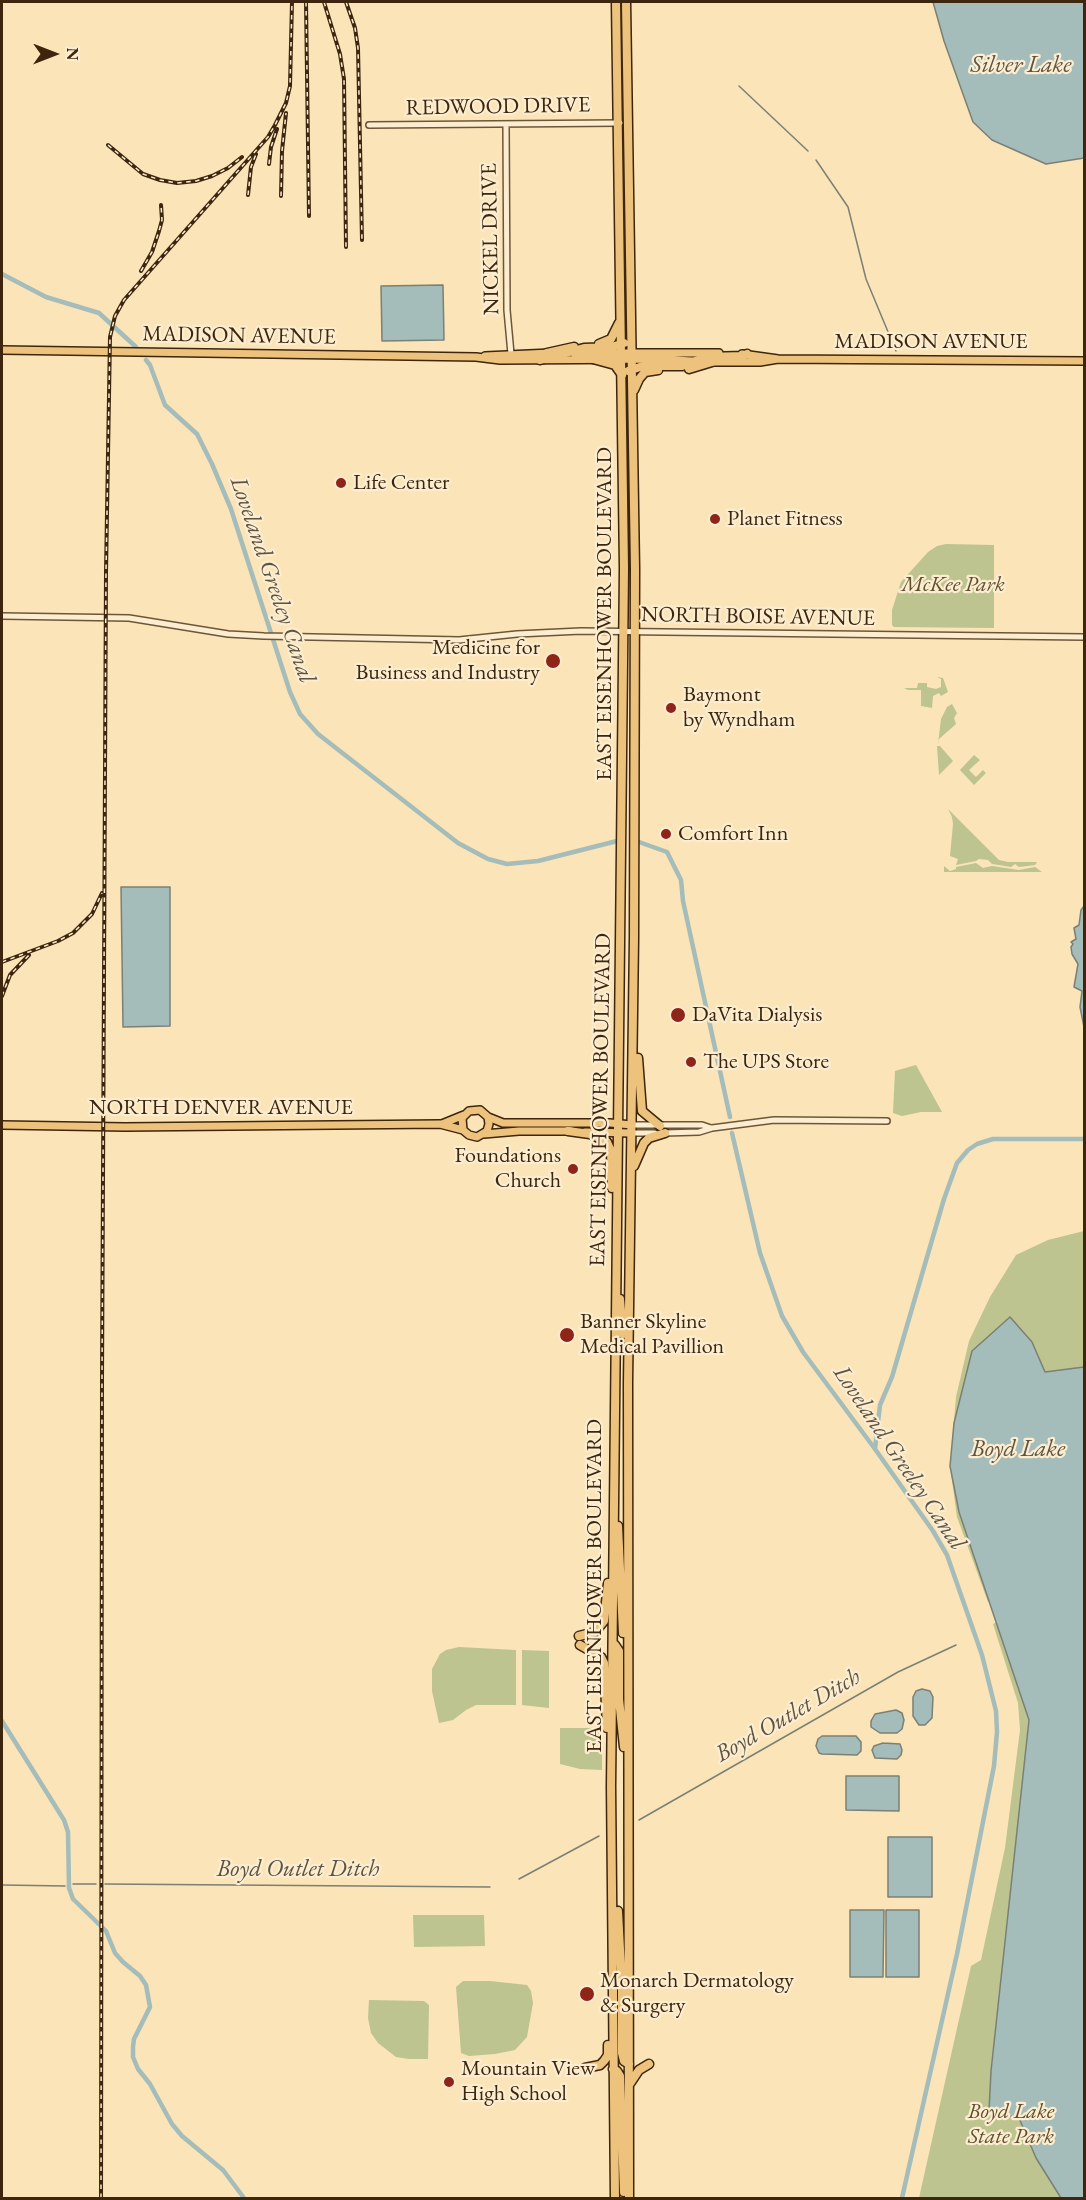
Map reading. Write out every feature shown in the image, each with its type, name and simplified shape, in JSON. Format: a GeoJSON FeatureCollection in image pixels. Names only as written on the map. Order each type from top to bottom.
{"type":"FeatureCollection","features":[{"type":"Feature","properties":{"kind":"highway","name":"EAST EISENHOWER BOULEVARD"},"geometry":{"type":"LineString","coordinates":[[616,2],[632,356],[635,539],[633,1048],[628,1373],[629,2085],[627,2199]]}},
{"type":"Feature","properties":{"kind":"highway","name":"EAST EISENHOWER BOULEVARD"},"geometry":{"type":"LineString","coordinates":[[615,2199],[611,1786],[624,632],[621,320],[626,2]]}},
{"type":"Feature","properties":{"kind":"highway"},"geometry":{"type":"LineString","coordinates":[[543,356],[560,349],[605,343],[613,336],[621,320]]}},
{"type":"Feature","properties":{"kind":"highway"},"geometry":{"type":"LineString","coordinates":[[543,356],[568,353],[584,348],[608,347],[622,352],[631,332]]}},
{"type":"Feature","properties":{"kind":"highway"},"geometry":{"type":"LineString","coordinates":[[593,359],[615,365],[622,378],[632,368],[648,365],[682,366],[706,357],[747,354]]}},
{"type":"Feature","properties":{"kind":"highway"},"geometry":{"type":"LineString","coordinates":[[632,393],[645,372],[684,370],[712,362]]}},
{"type":"Feature","properties":{"kind":"highway"},"geometry":{"type":"LineString","coordinates":[[624,496],[629,534],[635,539]]}},
{"type":"Feature","properties":{"kind":"highway"},"geometry":{"type":"LineString","coordinates":[[630,1202],[633,1168],[639,1150],[650,1138],[662,1130],[642,1111],[638,1052],[633,1048]]}},
{"type":"Feature","properties":{"kind":"highway"},"geometry":{"type":"LineString","coordinates":[[568,1131],[596,1136],[610,1147],[616,1275],[623,1321],[623,1369],[628,1373]]}},
{"type":"Feature","properties":{"kind":"highway"},"geometry":{"type":"LineString","coordinates":[[614,1496],[620,1539],[623,1636],[628,1645]]}},
{"type":"Feature","properties":{"kind":"highway"},"geometry":{"type":"LineString","coordinates":[[611,1786],[608,1772],[604,1663],[601,1657],[580,1641],[595,1632],[604,1621],[610,1564],[614,1553]]}},
{"type":"Feature","properties":{"kind":"highway"},"geometry":{"type":"LineString","coordinates":[[615,1646],[619,1651],[619,1699],[628,1774]]}},
{"type":"Feature","properties":{"kind":"highway"},"geometry":{"type":"LineString","coordinates":[[612,1878],[617,1895],[622,1988],[622,2057],[629,2064]]}},
{"type":"Feature","properties":{"kind":"highway"},"geometry":{"type":"LineString","coordinates":[[585,2068],[600,2065],[608,2055],[610,2008],[613,2003]]}},
{"type":"Feature","properties":{"kind":"highway"},"geometry":{"type":"LineString","coordinates":[[629,2085],[639,2070],[649,2064]]}},
{"type":"Feature","properties":{"kind":"highway"},"geometry":{"type":"LineString","coordinates":[[613,2069],[617,2070],[620,2076],[627,2199]]}},
{"type":"Feature","properties":{"kind":"main road","name":"MADISON AVENUE"},"geometry":{"type":"LineString","coordinates":[[2,350],[476,357],[511,354],[593,359],[622,352],[632,356],[694,362],[760,363],[778,359]]}},
{"type":"Feature","properties":{"kind":"main road","name":"MADISON AVENUE"},"geometry":{"type":"LineString","coordinates":[[632,356],[747,354],[778,359],[1084,361]]}},
{"type":"Feature","properties":{"kind":"main road","name":"MADISON AVENUE"},"geometry":{"type":"LineString","coordinates":[[476,357],[500,360],[543,356]]}},
{"type":"Feature","properties":{"kind":"main road"},"geometry":{"type":"LineString","coordinates":[[618,1128],[519,1131],[473,1137],[463,1130],[462,1122],[468,1111],[476,1109],[503,1123],[618,1128],[632,1129]]}},
{"type":"Feature","properties":{"kind":"main road","name":"NORTH DENVER AVENUE"},"geometry":{"type":"LineString","coordinates":[[440,1124],[464,1115]]}},
{"type":"Feature","properties":{"kind":"main road"},"geometry":{"type":"LineString","coordinates":[[484,1134],[488,1128],[488,1117]]}},
{"type":"Feature","properties":{"kind":"main road","name":"NORTH DENVER AVENUE"},"geometry":{"type":"LineString","coordinates":[[2,1125],[132,1127],[440,1124],[463,1130]]}},
{"type":"Feature","properties":{"kind":"street","name":"REDWOOD DRIVE"},"geometry":{"type":"LineString","coordinates":[[369,125],[623,123]]}},
{"type":"Feature","properties":{"kind":"street","name":"NICKEL DRIVE"},"geometry":{"type":"LineString","coordinates":[[506,124],[507,310],[511,354]]}},
{"type":"Feature","properties":{"kind":"street","name":"NORTH BOISE AVENUE"},"geometry":{"type":"LineString","coordinates":[[2,616],[129,618],[228,634],[264,636],[459,640],[561,632],[1084,637]]}},
{"type":"Feature","properties":{"kind":"street"},"geometry":{"type":"LineString","coordinates":[[632,1129],[662,1130],[702,1125],[712,1128],[774,1120],[886,1121]]}},
{"type":"Feature","properties":{"kind":"green space","name":"McKee Park"},"geometry":{"type":"Polygon","coordinates":[[[946,544],[994,545],[994,628],[894,627],[892,610],[901,582],[928,552],[937,546],[946,544]]]}},
{"type":"Feature","properties":{"kind":"green space"},"geometry":{"type":"Polygon","coordinates":[[[937,677],[943,678],[948,692],[941,696],[939,693],[933,696],[932,708],[921,706],[921,690],[904,688],[917,688],[918,683],[927,683],[927,687],[936,689],[941,687],[941,679],[937,677]]]}},
{"type":"Feature","properties":{"kind":"green space"},"geometry":{"type":"Polygon","coordinates":[[[952,704],[957,713],[954,718],[956,724],[939,739],[938,744],[941,719],[947,707],[952,704]]]}},
{"type":"Feature","properties":{"kind":"green space"},"geometry":{"type":"Polygon","coordinates":[[[937,746],[940,746],[953,761],[939,775],[937,746]]]}},
{"type":"Feature","properties":{"kind":"green space"},"geometry":{"type":"Polygon","coordinates":[[[974,755],[980,760],[969,770],[976,777],[983,770],[986,773],[974,785],[960,770],[974,755]]]}},
{"type":"Feature","properties":{"kind":"green space"},"geometry":{"type":"Polygon","coordinates":[[[948,809],[999,860],[1037,862],[1035,865],[1019,867],[1015,864],[1011,867],[979,859],[956,865],[958,859],[950,856],[953,824],[948,809]]]}},
{"type":"Feature","properties":{"kind":"green space"},"geometry":{"type":"Polygon","coordinates":[[[976,863],[983,868],[992,866],[1019,870],[1035,867],[1042,872],[944,872],[944,866],[950,871],[956,867],[976,863]]]}},
{"type":"Feature","properties":{"kind":"green space"},"geometry":{"type":"Polygon","coordinates":[[[916,1065],[942,1112],[921,1112],[902,1116],[893,1113],[895,1071],[916,1065]]]}},
{"type":"Feature","properties":{"kind":"green space","name":"Boyd Lake"},"geometry":{"type":"Polygon","coordinates":[[[1084,1231],[1084,2198],[919,2198],[971,1966],[981,1960],[1005,1848],[1020,1730],[1018,1703],[993,1624],[1010,1615],[993,1602],[988,1602],[957,1517],[950,1466],[956,1397],[969,1341],[990,1297],[1016,1255],[1048,1240],[1084,1231]]]}},
{"type":"Feature","properties":{"kind":"green space"},"geometry":{"type":"Polygon","coordinates":[[[459,1647],[516,1650],[516,1705],[476,1705],[453,1720],[439,1723],[432,1691],[432,1669],[440,1654],[459,1647]]]}},
{"type":"Feature","properties":{"kind":"green space"},"geometry":{"type":"Polygon","coordinates":[[[522,1650],[549,1651],[549,1708],[522,1705],[522,1650]]]}},
{"type":"Feature","properties":{"kind":"green space"},"geometry":{"type":"Polygon","coordinates":[[[560,1728],[602,1728],[602,1770],[580,1769],[560,1764],[560,1728]]]}},
{"type":"Feature","properties":{"kind":"green space"},"geometry":{"type":"Polygon","coordinates":[[[413,1915],[484,1915],[485,1946],[414,1947],[413,1915]]]}},
{"type":"Feature","properties":{"kind":"green space"},"geometry":{"type":"Polygon","coordinates":[[[463,1981],[527,1985],[531,1991],[533,2003],[527,2037],[515,2050],[469,2056],[461,2053],[456,1987],[463,1981]]]}},
{"type":"Feature","properties":{"kind":"green space"},"geometry":{"type":"Polygon","coordinates":[[[369,2000],[424,2001],[429,2005],[428,2059],[396,2057],[378,2043],[371,2033],[368,2018],[369,2000]]]}},
{"type":"Feature","properties":{"kind":"water","name":"Silver Lake"},"geometry":{"type":"Polygon","coordinates":[[[933,2],[1084,2],[1084,158],[1046,164],[992,140],[973,122],[944,41],[933,2]]]}},
{"type":"Feature","properties":{"kind":"water"},"geometry":{"type":"Polygon","coordinates":[[[443,285],[444,340],[382,341],[381,286],[443,285]]]}},
{"type":"Feature","properties":{"kind":"water"},"geometry":{"type":"Polygon","coordinates":[[[121,887],[170,887],[170,1026],[123,1027],[121,887]]]}},
{"type":"Feature","properties":{"kind":"water"},"geometry":{"type":"Polygon","coordinates":[[[1084,906],[1084,1027],[1080,1007],[1082,991],[1074,987],[1078,964],[1072,954],[1073,944],[1071,942],[1076,939],[1074,928],[1079,925],[1081,910],[1084,906]]]}},
{"type":"Feature","properties":{"kind":"water","name":"Boyd Lake"},"geometry":{"type":"Polygon","coordinates":[[[1010,1317],[1032,1342],[1045,1372],[1084,1367],[1084,2198],[1061,2198],[1036,2158],[1019,2118],[989,2111],[991,2071],[1029,1720],[959,1512],[950,1466],[954,1423],[972,1351],[1010,1317]]]}},
{"type":"Feature","properties":{"kind":"water"},"geometry":{"type":"Polygon","coordinates":[[[922,1689],[930,1691],[933,1697],[932,1718],[925,1725],[919,1725],[913,1716],[913,1697],[916,1691],[922,1689]]]}},
{"type":"Feature","properties":{"kind":"water"},"geometry":{"type":"Polygon","coordinates":[[[896,1710],[902,1713],[904,1720],[902,1729],[897,1733],[880,1733],[871,1727],[875,1714],[896,1710]]]}},
{"type":"Feature","properties":{"kind":"water"},"geometry":{"type":"Polygon","coordinates":[[[822,1736],[856,1736],[861,1742],[861,1751],[857,1755],[819,1753],[816,1746],[818,1739],[822,1736]]]}},
{"type":"Feature","properties":{"kind":"water"},"geometry":{"type":"Polygon","coordinates":[[[883,1743],[900,1744],[901,1755],[897,1759],[875,1758],[872,1750],[874,1746],[883,1743]]]}},
{"type":"Feature","properties":{"kind":"water"},"geometry":{"type":"Polygon","coordinates":[[[846,1776],[899,1776],[899,1811],[846,1810],[846,1776]]]}},
{"type":"Feature","properties":{"kind":"water"},"geometry":{"type":"Polygon","coordinates":[[[888,1837],[932,1837],[932,1897],[888,1897],[888,1837]]]}},
{"type":"Feature","properties":{"kind":"water"},"geometry":{"type":"Polygon","coordinates":[[[850,1910],[884,1910],[883,1977],[850,1977],[850,1910]]]}},
{"type":"Feature","properties":{"kind":"water"},"geometry":{"type":"Polygon","coordinates":[[[886,1910],[919,1910],[919,1977],[886,1977],[886,1910]]]}},
{"type":"Feature","properties":{"kind":"waterway"},"geometry":{"type":"LineString","coordinates":[[739,86],[808,151]]}},
{"type":"Feature","properties":{"kind":"waterway"},"geometry":{"type":"LineString","coordinates":[[816,160],[848,207],[866,279],[896,351]]}},
{"type":"Feature","properties":{"kind":"waterway","name":"Loveland Greeley Canal"},"geometry":{"type":"LineString","coordinates":[[2,274],[46,297],[99,313],[136,347]]}},
{"type":"Feature","properties":{"kind":"waterway","name":"Loveland Greeley Canal"},"geometry":{"type":"LineString","coordinates":[[146,360],[165,405],[197,434],[212,464],[231,509],[290,692],[300,714],[318,734],[458,843],[488,859],[507,864],[538,861],[617,841]]}},
{"type":"Feature","properties":{"kind":"waterway","name":"Loveland Greeley Canal"},"geometry":{"type":"LineString","coordinates":[[639,842],[667,852],[681,880],[683,901],[730,1117]]}},
{"type":"Feature","properties":{"kind":"waterway","name":"Loveland Greeley Canal"},"geometry":{"type":"LineString","coordinates":[[732,1133],[760,1253],[782,1316],[803,1352],[875,1449],[933,1531],[947,1555],[982,1655],[996,1711],[994,1766],[957,1954],[902,2198]]}},
{"type":"Feature","properties":{"kind":"waterway"},"geometry":{"type":"LineString","coordinates":[[875,1449],[880,1405],[892,1377],[944,1199],[957,1163],[968,1150],[977,1144],[993,1139],[1084,1139]]}},
{"type":"Feature","properties":{"kind":"waterway","name":"Boyd Outlet Ditch"},"geometry":{"type":"LineString","coordinates":[[639,1820],[898,1672],[956,1645]]}},
{"type":"Feature","properties":{"kind":"waterway"},"geometry":{"type":"LineString","coordinates":[[2,1721],[64,1820],[68,1832],[69,1888],[73,1899],[106,1931],[115,1953],[140,1976],[146,1985],[150,2007],[134,2039],[133,2047],[133,2057],[138,2069],[150,2084],[172,2124],[182,2136],[223,2170],[244,2198]]}},
{"type":"Feature","properties":{"kind":"waterway","name":"Boyd Outlet Ditch"},"geometry":{"type":"LineString","coordinates":[[519,1879],[599,1836]]}},
{"type":"Feature","properties":{"kind":"waterway","name":"Boyd Outlet Ditch"},"geometry":{"type":"LineString","coordinates":[[73,1884],[96,1884]]}},
{"type":"Feature","properties":{"kind":"waterway","name":"Boyd Outlet Ditch"},"geometry":{"type":"LineString","coordinates":[[105,1884],[490,1887]]}},
{"type":"Feature","properties":{"kind":"waterway","name":"Boyd Outlet Ditch"},"geometry":{"type":"LineString","coordinates":[[2,1885],[65,1886]]}},
{"type":"Feature","properties":{"kind":"railway"},"geometry":{"type":"LineString","coordinates":[[101,2198],[102,1378],[106,572],[110,337],[115,316],[124,300],[268,137],[275,125],[286,103],[290,86],[292,2]]}},
{"type":"Feature","properties":{"kind":"railway"},"geometry":{"type":"LineString","coordinates":[[306,2],[309,216]]}},
{"type":"Feature","properties":{"kind":"railway"},"geometry":{"type":"LineString","coordinates":[[324,2],[340,54],[344,79],[346,247]]}},
{"type":"Feature","properties":{"kind":"railway"},"geometry":{"type":"LineString","coordinates":[[346,2],[355,28],[358,48],[362,240]]}},
{"type":"Feature","properties":{"kind":"railway"},"geometry":{"type":"LineString","coordinates":[[281,196],[286,113]]}},
{"type":"Feature","properties":{"kind":"railway"},"geometry":{"type":"LineString","coordinates":[[269,164],[271,147],[277,129]]}},
{"type":"Feature","properties":{"kind":"railway"},"geometry":{"type":"LineString","coordinates":[[108,145],[143,174],[177,183],[212,176],[228,168],[242,157]]}},
{"type":"Feature","properties":{"kind":"railway"},"geometry":{"type":"LineString","coordinates":[[248,195],[251,167],[256,154]]}},
{"type":"Feature","properties":{"kind":"railway"},"geometry":{"type":"LineString","coordinates":[[141,271],[152,252],[159,231],[162,220],[161,205]]}},
{"type":"Feature","properties":{"kind":"railway"},"geometry":{"type":"LineString","coordinates":[[2,962],[73,933],[92,914],[102,893]]}},
{"type":"Feature","properties":{"kind":"railway"},"geometry":{"type":"LineString","coordinates":[[2,996],[10,975],[29,955]]}},
{"type":"Feature","properties":{"kind":"place","name":"Life Center"},"geometry":{"type":"Point","coordinates":[341,483]}},
{"type":"Feature","properties":{"kind":"place","name":"Planet Fitness"},"geometry":{"type":"Point","coordinates":[715,519]}},
{"type":"Feature","properties":{"kind":"place","name":"Medicine for Business and Industry"},"geometry":{"type":"Point","coordinates":[553,661]}},
{"type":"Feature","properties":{"kind":"place","name":"Baymont by Wyndham"},"geometry":{"type":"Point","coordinates":[671,708]}},
{"type":"Feature","properties":{"kind":"place","name":"Comfort Inn"},"geometry":{"type":"Point","coordinates":[666,834]}},
{"type":"Feature","properties":{"kind":"place","name":"DaVita Dialysis"},"geometry":{"type":"Point","coordinates":[678,1015]}},
{"type":"Feature","properties":{"kind":"place","name":"The UPS Store"},"geometry":{"type":"Point","coordinates":[691,1062]}},
{"type":"Feature","properties":{"kind":"place","name":"Foundations Church"},"geometry":{"type":"Point","coordinates":[573,1169]}},
{"type":"Feature","properties":{"kind":"place","name":"Banner Skyline Medical Pavillion"},"geometry":{"type":"Point","coordinates":[567,1335]}},
{"type":"Feature","properties":{"kind":"place","name":"Monarch Dermatology & Surgery"},"geometry":{"type":"Point","coordinates":[587,1994]}},
{"type":"Feature","properties":{"kind":"place","name":"Mountain View High School"},"geometry":{"type":"Point","coordinates":[449,2082]}},
{"type":"Feature","properties":{"kind":"park label","name":"Boyd Lake State Park"},"geometry":{"type":"Point","coordinates":[1011,2124]}}]}
